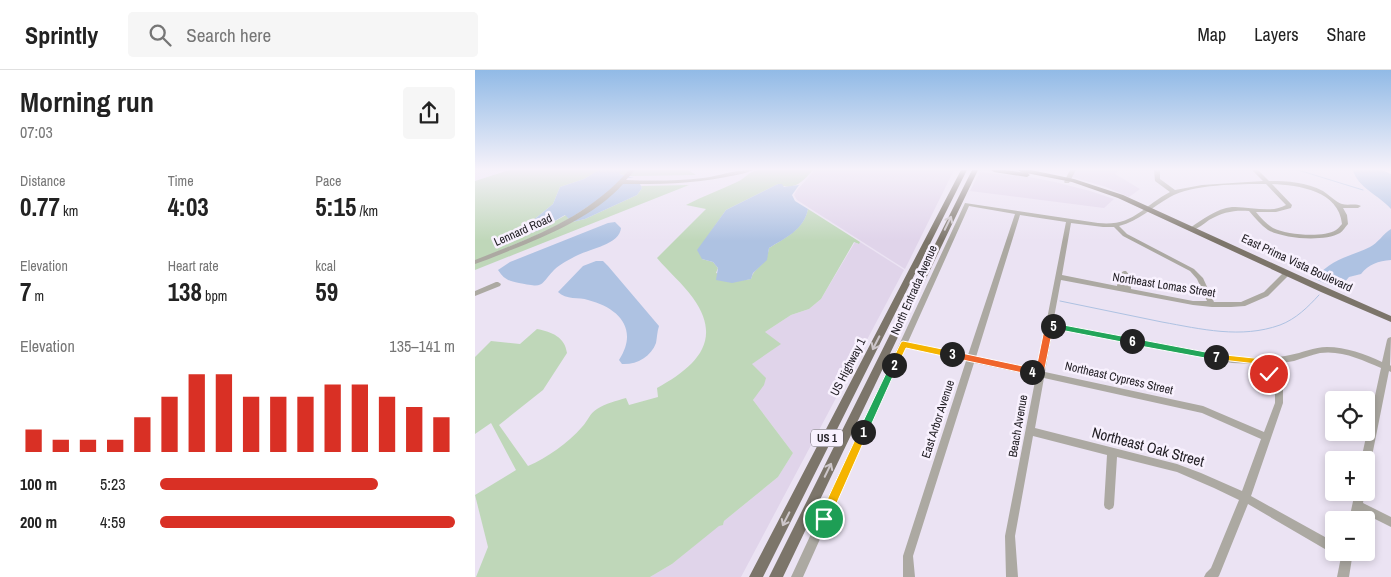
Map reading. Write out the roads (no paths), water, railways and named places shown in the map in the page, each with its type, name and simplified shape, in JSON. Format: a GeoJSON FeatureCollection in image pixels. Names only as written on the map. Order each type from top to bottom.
{"type":"FeatureCollection","features":[{"type":"Feature","properties":{"kind":"main road","name":"US Highway 1"},"geometry":{"type":"LineString","coordinates":[[756,577],[952,194]]}},
{"type":"Feature","properties":{"kind":"main road","name":"US 1"},"geometry":{"type":"LineString","coordinates":[[776,577],[963,194]]}},
{"type":"Feature","properties":{"kind":"main road","name":"East Prima Vista Boulevard"},"geometry":{"type":"LineString","coordinates":[[1107,194],[1147,209],[1176,224],[1192,229],[1391,319]]}},
{"type":"Feature","properties":{"kind":"main road"},"geometry":{"type":"LineString","coordinates":[[898,299],[899,311],[903,315]]}},
{"type":"Feature","properties":{"kind":"main road"},"geometry":{"type":"LineString","coordinates":[[890,315],[894,319],[896,330]]}},
{"type":"Feature","properties":{"kind":"street","name":"Lennard Road"},"geometry":{"type":"LineString","coordinates":[[475,262],[569,221],[595,205],[608,194]]}},
{"type":"Feature","properties":{"kind":"street"},"geometry":{"type":"LineString","coordinates":[[1018,212],[1115,226],[1133,219],[1171,194]]}},
{"type":"Feature","properties":{"kind":"street"},"geometry":{"type":"LineString","coordinates":[[1192,229],[1221,211],[1281,209],[1289,207],[1289,204],[1279,194]]}},
{"type":"Feature","properties":{"kind":"street"},"geometry":{"type":"LineString","coordinates":[[1250,209],[1267,227],[1292,237],[1332,235],[1345,222],[1344,215],[1338,206],[1324,194]]}},
{"type":"Feature","properties":{"kind":"street","name":"North Entrada Avenue"},"geometry":{"type":"LineString","coordinates":[[797,577],[967,204],[1018,212]]}},
{"type":"Feature","properties":{"kind":"street"},"geometry":{"type":"LineString","coordinates":[[1338,206],[1358,206]]}},
{"type":"Feature","properties":{"kind":"street","name":"East Arbor Avenue"},"geometry":{"type":"LineString","coordinates":[[909,577],[908,556],[1018,212]]}},
{"type":"Feature","properties":{"kind":"street","name":"Beach Avenue"},"geometry":{"type":"LineString","coordinates":[[1012,577],[1010,536],[1069,220]]}},
{"type":"Feature","properties":{"kind":"street"},"geometry":{"type":"LineString","coordinates":[[1115,226],[1125,235],[1192,270],[1200,278],[1212,305]]}},
{"type":"Feature","properties":{"kind":"street","name":"Northeast Lomas Street"},"geometry":{"type":"LineString","coordinates":[[1059,277],[1212,305],[1242,304],[1266,294],[1287,273]]}},
{"type":"Feature","properties":{"kind":"street"},"geometry":{"type":"LineString","coordinates":[[475,294],[498,284]]}},
{"type":"Feature","properties":{"kind":"street"},"geometry":{"type":"LineString","coordinates":[[475,300],[488,288]]}},
{"type":"Feature","properties":{"kind":"street"},"geometry":{"type":"LineString","coordinates":[[1049,325],[1197,354],[1260,361],[1287,359],[1318,350],[1332,350],[1355,354],[1388,368]]}},
{"type":"Feature","properties":{"kind":"street"},"geometry":{"type":"LineString","coordinates":[[1368,451],[1388,368],[1391,340]]}},
{"type":"Feature","properties":{"kind":"street","name":"Northeast Cypress Street"},"geometry":{"type":"LineString","coordinates":[[903,344],[1203,410],[1266,437]]}},
{"type":"Feature","properties":{"kind":"street"},"geometry":{"type":"LineString","coordinates":[[1210,577],[1215,572],[1245,498],[1279,403],[1279,389],[1260,361]]}},
{"type":"Feature","properties":{"kind":"street","name":"Northeast Oak Street"},"geometry":{"type":"LineString","coordinates":[[1029,431],[1191,473],[1245,498],[1325,543]]}},
{"type":"Feature","properties":{"kind":"street"},"geometry":{"type":"LineString","coordinates":[[1109,506],[1112,453]]}},
{"type":"Feature","properties":{"kind":"street"},"geometry":{"type":"LineString","coordinates":[[1356,511],[1358,501]]}},
{"type":"Feature","properties":{"kind":"street"},"geometry":{"type":"LineString","coordinates":[[1357,504],[1391,522]]}},
{"type":"Feature","properties":{"kind":"street"},"geometry":{"type":"LineString","coordinates":[[1343,577],[1345,561]]}},
{"type":"Feature","properties":{"kind":"water"},"geometry":{"type":"Polygon","coordinates":[[[557,194],[607,194],[569,219],[565,215],[539,230],[509,240],[553,204],[557,194]]]}},
{"type":"Feature","properties":{"kind":"water"},"geometry":{"type":"Polygon","coordinates":[[[609,194],[638,194],[585,219],[572,222],[609,194]]]}},
{"type":"Feature","properties":{"kind":"water"},"geometry":{"type":"Polygon","coordinates":[[[759,194],[793,194],[795,201],[808,209],[802,223],[793,233],[769,248],[767,260],[753,273],[751,279],[732,283],[716,280],[718,268],[713,262],[702,259],[697,250],[726,210],[759,194]]]}},
{"type":"Feature","properties":{"kind":"water"},"geometry":{"type":"Polygon","coordinates":[[[1373,194],[1391,194],[1391,209],[1373,194]]]}},
{"type":"Feature","properties":{"kind":"water"},"geometry":{"type":"Polygon","coordinates":[[[615,222],[621,228],[616,238],[562,264],[541,284],[533,285],[512,281],[504,278],[498,270],[510,262],[608,223],[615,222]]]}},
{"type":"Feature","properties":{"kind":"water"},"geometry":{"type":"Polygon","coordinates":[[[1391,229],[1391,260],[1374,264],[1361,274],[1349,277],[1339,289],[1315,279],[1321,272],[1340,259],[1373,245],[1391,229]]]}},
{"type":"Feature","properties":{"kind":"water"},"geometry":{"type":"Polygon","coordinates":[[[596,261],[603,261],[608,266],[659,326],[654,348],[647,356],[633,363],[622,364],[619,360],[625,349],[627,339],[623,321],[617,314],[599,304],[561,295],[558,292],[583,266],[596,261]]]}},
{"type":"Feature","properties":{"kind":"waterway"},"geometry":{"type":"LineString","coordinates":[[1060,301],[1162,322],[1236,332],[1265,329],[1280,325],[1301,312],[1319,295]]}}]}
